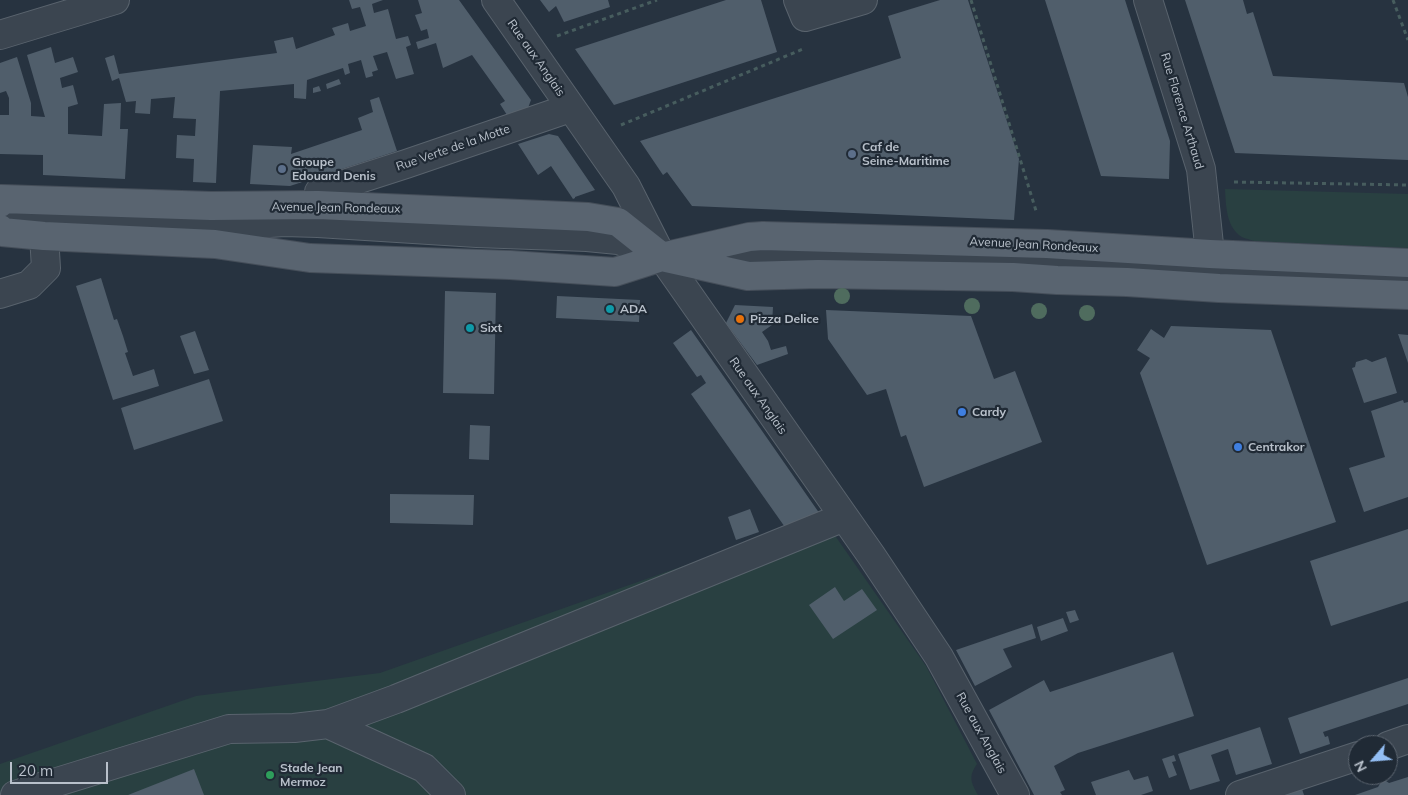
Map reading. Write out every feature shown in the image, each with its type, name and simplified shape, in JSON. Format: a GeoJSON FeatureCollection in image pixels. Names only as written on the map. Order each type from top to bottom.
{"type":"FeatureCollection","features":[{"type":"Feature","properties":{"kind":"main road","name":"Avenue Jean Rondeaux"},"geometry":{"type":"LineString","coordinates":[[0,203],[2,199],[211,206],[318,205],[588,217],[618,222],[662,257],[748,276],[818,274],[1013,277],[1219,288],[1408,295]]}},
{"type":"Feature","properties":{"kind":"main road","name":"Avenue Jean Rondeaux"},"geometry":{"type":"LineString","coordinates":[[0,229],[2,232],[44,236],[215,244],[310,258],[510,265],[615,272],[662,257],[749,237],[763,236],[1046,244],[1408,263]]}},
{"type":"Feature","properties":{"kind":"street"},"geometry":{"type":"LineString","coordinates":[[0,35],[115,0]]}},
{"type":"Feature","properties":{"kind":"street","name":"Rue aux Anglais"},"geometry":{"type":"LineString","coordinates":[[496,0],[626,186],[662,257],[844,517],[938,657],[1015,795]]}},
{"type":"Feature","properties":{"kind":"street"},"geometry":{"type":"LineString","coordinates":[[801,9],[864,0]]}},
{"type":"Feature","properties":{"kind":"street","name":"Rue Florence Arthaud"},"geometry":{"type":"LineString","coordinates":[[1148,0],[1201,169],[1210,254]]}},
{"type":"Feature","properties":{"kind":"street","name":"Rue Verte de la Motte"},"geometry":{"type":"LineString","coordinates":[[318,205],[319,192],[570,108]]}},
{"type":"Feature","properties":{"kind":"street","name":"Avenue Jean Rondeaux"},"geometry":{"type":"LineString","coordinates":[[0,217],[211,227],[284,222],[318,223],[477,233],[587,237],[618,240],[662,257],[750,250],[1408,279]]}},
{"type":"Feature","properties":{"kind":"street"},"geometry":{"type":"LineString","coordinates":[[0,294],[29,285],[46,268],[44,236]]}},
{"type":"Feature","properties":{"kind":"street"},"geometry":{"type":"LineString","coordinates":[[15,795],[229,729],[294,728],[328,724],[396,699],[844,517]]}},
{"type":"Feature","properties":{"kind":"street"},"geometry":{"type":"LineString","coordinates":[[328,724],[424,768],[451,795]]}},
{"type":"Feature","properties":{"kind":"street"},"geometry":{"type":"LineString","coordinates":[[1240,795],[1348,759]]}},
{"type":"Feature","properties":{"kind":"path"},"geometry":{"type":"LineString","coordinates":[[529,46],[657,0]]}},
{"type":"Feature","properties":{"kind":"path"},"geometry":{"type":"LineString","coordinates":[[971,0],[1046,244]]}},
{"type":"Feature","properties":{"kind":"path"},"geometry":{"type":"LineString","coordinates":[[1393,0],[1408,40]]}},
{"type":"Feature","properties":{"kind":"path"},"geometry":{"type":"LineString","coordinates":[[592,138],[803,49],[801,9]]}},
{"type":"Feature","properties":{"kind":"path"},"geometry":{"type":"LineString","coordinates":[[1203,181],[1408,185]]}},
{"type":"Feature","properties":{"kind":"green space"},"geometry":{"type":"Polygon","coordinates":[[[1225,189],[1408,194],[1408,248],[1254,241],[1239,235],[1231,225],[1227,214],[1225,189]]]}},
{"type":"Feature","properties":{"kind":"green space"},"geometry":{"type":"Polygon","coordinates":[[[822,517],[926,666],[977,764],[972,773],[971,780],[978,795],[0,795],[0,764],[196,696],[380,673],[822,517]]]}},
{"type":"Feature","properties":{"kind":"building"},"geometry":{"type":"Polygon","coordinates":[[[349,0],[383,0],[372,4],[374,13],[388,9],[396,39],[408,36],[411,45],[406,47],[414,74],[396,79],[387,52],[373,56],[378,70],[372,72],[373,76],[366,78],[361,60],[348,64],[350,73],[345,75],[343,68],[307,80],[306,99],[294,98],[294,84],[220,91],[216,183],[193,182],[194,159],[176,158],[177,135],[195,136],[196,119],[173,118],[175,97],[151,99],[150,114],[135,113],[136,101],[126,102],[119,78],[112,81],[105,58],[114,55],[119,74],[277,53],[274,41],[293,37],[296,49],[335,35],[332,28],[348,23],[350,31],[366,26],[360,7],[352,9],[349,0]]]}},
{"type":"Feature","properties":{"kind":"building"},"geometry":{"type":"Polygon","coordinates":[[[418,0],[459,0],[531,100],[528,108],[507,115],[500,104],[505,101],[472,55],[443,68],[436,43],[418,49],[416,42],[429,38],[427,29],[421,31],[415,15],[422,13],[418,0]]]}},
{"type":"Feature","properties":{"kind":"building"},"geometry":{"type":"Polygon","coordinates":[[[540,0],[608,0],[610,7],[564,22],[556,6],[549,12],[540,0]]]}},
{"type":"Feature","properties":{"kind":"building"},"geometry":{"type":"Polygon","coordinates":[[[726,0],[761,0],[777,52],[614,105],[575,49],[726,0]]]}},
{"type":"Feature","properties":{"kind":"building"},"geometry":{"type":"Polygon","coordinates":[[[940,0],[968,0],[1019,159],[1014,220],[692,206],[667,172],[663,175],[640,141],[901,58],[888,16],[940,0]]]}},
{"type":"Feature","properties":{"kind":"building"},"geometry":{"type":"Polygon","coordinates":[[[1045,0],[1125,0],[1170,141],[1169,179],[1101,176],[1045,0]]]}},
{"type":"Feature","properties":{"kind":"building"},"geometry":{"type":"Polygon","coordinates":[[[1185,0],[1243,0],[1247,14],[1253,12],[1273,76],[1404,83],[1408,97],[1408,160],[1235,153],[1185,0]]]}},
{"type":"Feature","properties":{"kind":"building"},"geometry":{"type":"Polygon","coordinates":[[[51,47],[55,63],[73,57],[78,72],[60,78],[62,88],[73,85],[78,104],[68,107],[68,134],[102,136],[104,104],[121,103],[120,129],[128,129],[125,179],[43,175],[43,155],[0,154],[0,115],[9,115],[9,98],[6,91],[0,93],[0,63],[17,57],[31,103],[31,116],[45,117],[27,55],[51,47]]]}},
{"type":"Feature","properties":{"kind":"building"},"geometry":{"type":"Polygon","coordinates":[[[339,79],[341,84],[327,89],[326,84],[339,79]]]}},
{"type":"Feature","properties":{"kind":"building"},"geometry":{"type":"Polygon","coordinates":[[[319,86],[321,91],[313,93],[313,88],[319,86]]]}},
{"type":"Feature","properties":{"kind":"building"},"geometry":{"type":"Polygon","coordinates":[[[379,97],[397,151],[290,186],[250,184],[253,145],[292,147],[291,154],[362,130],[358,118],[373,112],[370,100],[379,97]]]}},
{"type":"Feature","properties":{"kind":"building"},"geometry":{"type":"Polygon","coordinates":[[[549,134],[558,136],[595,190],[573,199],[551,166],[538,175],[518,144],[549,134]]]}},
{"type":"Feature","properties":{"kind":"building"},"geometry":{"type":"Polygon","coordinates":[[[101,278],[114,320],[117,319],[123,336],[128,352],[125,353],[133,376],[154,369],[159,386],[113,400],[76,286],[101,278]]]}},
{"type":"Feature","properties":{"kind":"building","name":"Sixt"},"geometry":{"type":"Polygon","coordinates":[[[445,291],[496,293],[494,394],[443,393],[445,291]]]}},
{"type":"Feature","properties":{"kind":"building","name":"ADA"},"geometry":{"type":"Polygon","coordinates":[[[557,296],[640,300],[639,322],[556,318],[557,296]]]}},
{"type":"Feature","properties":{"kind":"building"},"geometry":{"type":"Polygon","coordinates":[[[735,305],[773,307],[772,325],[762,332],[771,350],[786,346],[788,354],[757,365],[726,323],[735,305]]]}},
{"type":"Feature","properties":{"kind":"building","name":"Cardy"},"geometry":{"type":"Polygon","coordinates":[[[826,310],[971,316],[994,379],[1015,371],[1042,442],[924,487],[906,435],[901,437],[886,389],[867,395],[828,339],[826,310]]]}},
{"type":"Feature","properties":{"kind":"building","name":"Centrakor"},"geometry":{"type":"Polygon","coordinates":[[[1171,326],[1271,330],[1336,522],[1207,565],[1140,373],[1150,358],[1137,350],[1151,329],[1164,338],[1171,326]]]}},
{"type":"Feature","properties":{"kind":"building"},"geometry":{"type":"Polygon","coordinates":[[[691,330],[822,517],[787,530],[691,394],[706,383],[701,375],[697,377],[673,343],[691,330]]]}},
{"type":"Feature","properties":{"kind":"building"},"geometry":{"type":"Polygon","coordinates":[[[195,331],[209,370],[194,374],[180,336],[195,331]]]}},
{"type":"Feature","properties":{"kind":"building"},"geometry":{"type":"Polygon","coordinates":[[[1398,334],[1408,335],[1408,363],[1398,334]]]}},
{"type":"Feature","properties":{"kind":"building"},"geometry":{"type":"Polygon","coordinates":[[[1386,357],[1397,393],[1364,403],[1352,368],[1355,367],[1356,362],[1366,359],[1372,362],[1386,357]]]}},
{"type":"Feature","properties":{"kind":"building"},"geometry":{"type":"Polygon","coordinates":[[[209,379],[223,421],[134,450],[121,408],[209,379]]]}},
{"type":"Feature","properties":{"kind":"building"},"geometry":{"type":"Polygon","coordinates":[[[1403,400],[1404,403],[1408,402],[1408,497],[1364,512],[1349,468],[1385,457],[1371,411],[1403,400]]]}},
{"type":"Feature","properties":{"kind":"building"},"geometry":{"type":"Polygon","coordinates":[[[470,425],[490,426],[489,460],[469,459],[470,425]]]}},
{"type":"Feature","properties":{"kind":"building"},"geometry":{"type":"Polygon","coordinates":[[[390,494],[474,495],[473,525],[390,523],[390,494]]]}},
{"type":"Feature","properties":{"kind":"building"},"geometry":{"type":"Polygon","coordinates":[[[750,509],[759,532],[736,540],[728,517],[750,509]]]}},
{"type":"Feature","properties":{"kind":"building"},"geometry":{"type":"Polygon","coordinates":[[[1408,529],[1408,601],[1331,626],[1310,561],[1408,529]]]}},
{"type":"Feature","properties":{"kind":"building"},"geometry":{"type":"Polygon","coordinates":[[[835,587],[844,601],[862,589],[877,610],[833,639],[809,605],[835,587]]]}},
{"type":"Feature","properties":{"kind":"building"},"geometry":{"type":"Polygon","coordinates":[[[1075,610],[1079,620],[1070,623],[1066,612],[1075,610]]]}},
{"type":"Feature","properties":{"kind":"building"},"geometry":{"type":"Polygon","coordinates":[[[1063,618],[1068,631],[1041,641],[1037,627],[1063,618]]]}},
{"type":"Feature","properties":{"kind":"building"},"geometry":{"type":"Polygon","coordinates":[[[1032,624],[1036,638],[1003,649],[1012,667],[975,686],[956,650],[1032,624]]]}},
{"type":"Feature","properties":{"kind":"building"},"geometry":{"type":"Polygon","coordinates":[[[1173,652],[1194,716],[1078,753],[1054,766],[1065,790],[1060,792],[1062,795],[1034,795],[989,710],[1044,680],[1050,692],[1173,652]]]}},
{"type":"Feature","properties":{"kind":"building"},"geometry":{"type":"Polygon","coordinates":[[[1408,678],[1408,704],[1323,732],[1325,737],[1328,736],[1330,744],[1300,754],[1288,718],[1408,678]]]}},
{"type":"Feature","properties":{"kind":"building"},"geometry":{"type":"Polygon","coordinates":[[[1260,727],[1272,764],[1236,775],[1228,749],[1211,755],[1220,781],[1190,790],[1178,754],[1260,727]]]}},
{"type":"Feature","properties":{"kind":"building"},"geometry":{"type":"Polygon","coordinates":[[[1174,755],[1176,761],[1172,762],[1177,775],[1169,778],[1162,759],[1174,755]]]}},
{"type":"Feature","properties":{"kind":"building"},"geometry":{"type":"Polygon","coordinates":[[[194,769],[204,795],[128,795],[194,769]]]}},
{"type":"Feature","properties":{"kind":"building"},"geometry":{"type":"Polygon","coordinates":[[[1129,770],[1134,780],[1148,776],[1153,791],[1141,795],[1096,795],[1091,782],[1129,770]]]}},
{"type":"Feature","properties":{"kind":"building"},"geometry":{"type":"Polygon","coordinates":[[[1408,777],[1408,795],[1355,795],[1379,785],[1398,785],[1398,780],[1408,777]]]}},
{"type":"Feature","properties":{"kind":"building"},"geometry":{"type":"Polygon","coordinates":[[[1302,789],[1304,795],[1286,795],[1302,789]]]}},
{"type":"Feature","properties":{"kind":"place","name":"Caf de Seine-Maritime"},"geometry":{"type":"Point","coordinates":[852,154]}},
{"type":"Feature","properties":{"kind":"place","name":"Groupe Edouard Denis"},"geometry":{"type":"Point","coordinates":[282,169]}},
{"type":"Feature","properties":{"kind":"place","name":"ADA"},"geometry":{"type":"Point","coordinates":[610,309]}},
{"type":"Feature","properties":{"kind":"place","name":"Pizza Delice"},"geometry":{"type":"Point","coordinates":[740,319]}},
{"type":"Feature","properties":{"kind":"place","name":"Sixt"},"geometry":{"type":"Point","coordinates":[470,328]}},
{"type":"Feature","properties":{"kind":"place","name":"Cardy"},"geometry":{"type":"Point","coordinates":[962,412]}},
{"type":"Feature","properties":{"kind":"place","name":"Centrakor"},"geometry":{"type":"Point","coordinates":[1238,447]}},
{"type":"Feature","properties":{"kind":"place","name":"Stade Jean Mermoz"},"geometry":{"type":"Point","coordinates":[270,775]}}]}
